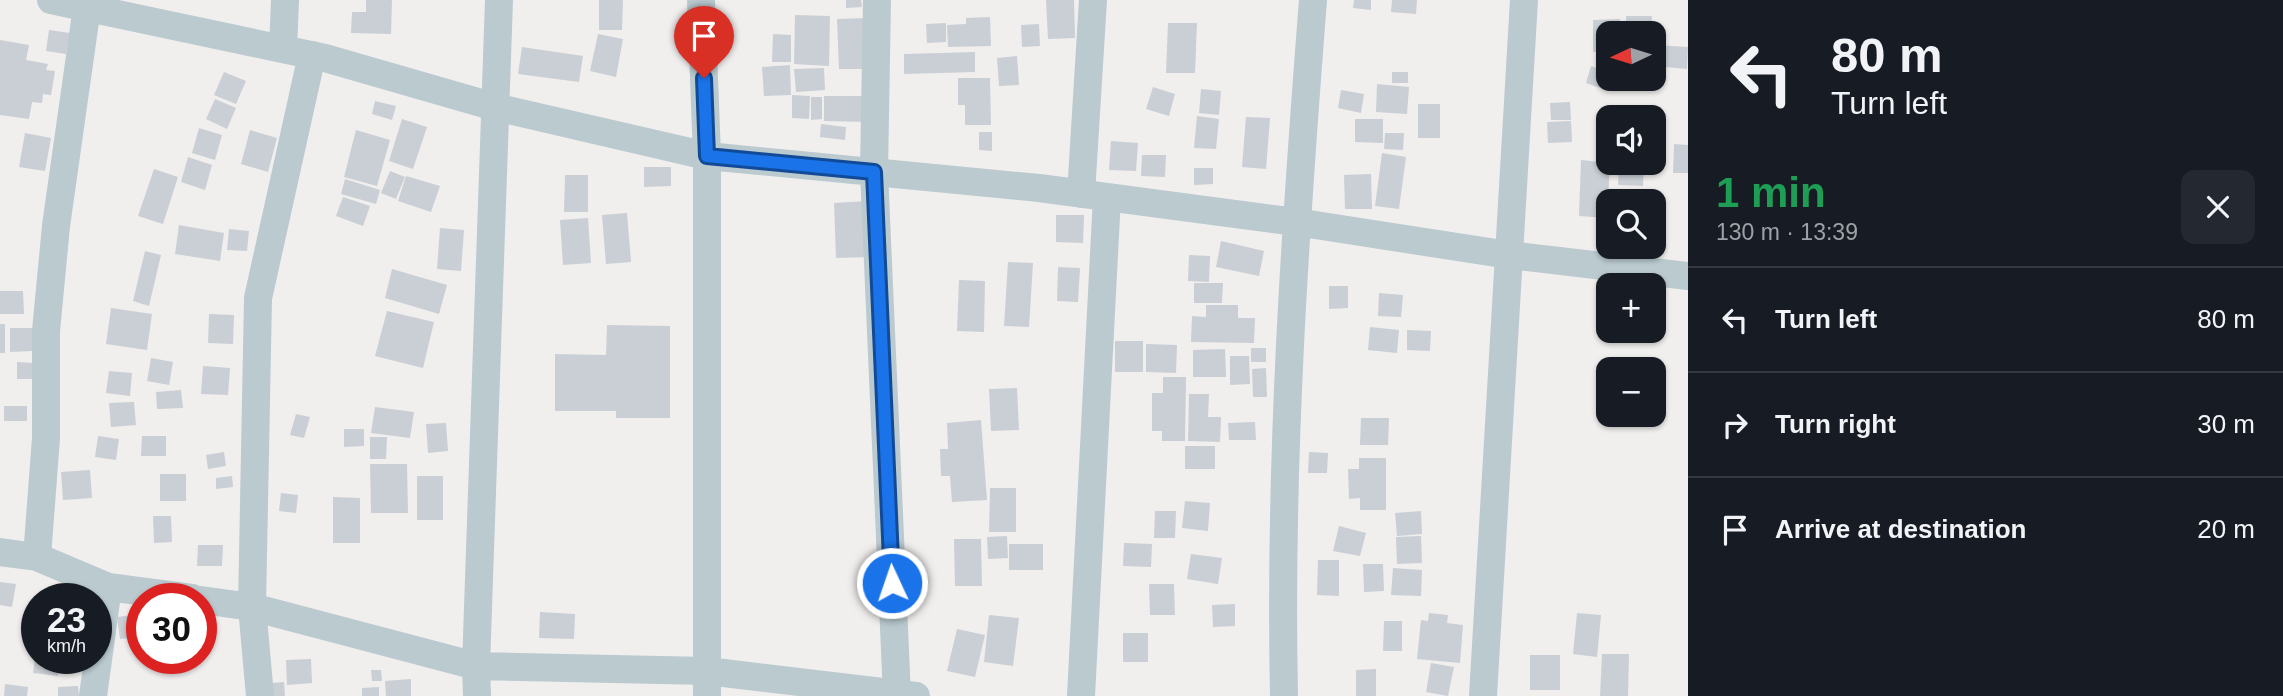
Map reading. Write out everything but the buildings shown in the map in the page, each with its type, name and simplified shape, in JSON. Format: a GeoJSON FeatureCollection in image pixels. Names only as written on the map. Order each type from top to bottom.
{"type":"FeatureCollection","features":[{"type":"Feature","properties":{"kind":"street"},"geometry":{"type":"LineString","coordinates":[[51,0],[88,4],[312,55],[495,107],[707,156],[1094,196],[1296,222],[1508,255],[1688,276]]}},
{"type":"Feature","properties":{"kind":"street"},"geometry":{"type":"LineString","coordinates":[[283,49],[285,0]]}},
{"type":"Feature","properties":{"kind":"street"},"geometry":{"type":"LineString","coordinates":[[477,696],[499,0]]}},
{"type":"Feature","properties":{"kind":"street"},"geometry":{"type":"LineString","coordinates":[[701,0],[707,156],[707,683]]}},
{"type":"Feature","properties":{"kind":"street"},"geometry":{"type":"LineString","coordinates":[[217,602],[252,607],[476,666],[903,695],[874,172],[877,0]]}},
{"type":"Feature","properties":{"kind":"street"},"geometry":{"type":"LineString","coordinates":[[1081,696],[1094,196],[1093,0]]}},
{"type":"Feature","properties":{"kind":"street"},"geometry":{"type":"LineString","coordinates":[[1284,696],[1287,434],[1296,222],[1313,0]]}},
{"type":"Feature","properties":{"kind":"street"},"geometry":{"type":"LineString","coordinates":[[1483,696],[1524,0]]}},
{"type":"Feature","properties":{"kind":"street"},"geometry":{"type":"LineString","coordinates":[[37,557],[46,438],[46,331],[56,226],[88,4]]}},
{"type":"Feature","properties":{"kind":"street"},"geometry":{"type":"LineString","coordinates":[[260,696],[252,607],[258,298],[312,55]]}},
{"type":"Feature","properties":{"kind":"street"},"geometry":{"type":"LineString","coordinates":[[0,552],[37,557],[99,583]]}},
{"type":"Feature","properties":{"kind":"street"},"geometry":{"type":"LineString","coordinates":[[93,696],[96,674]]}},
{"type":"Feature","properties":{"kind":"route"},"geometry":{"type":"LineString","coordinates":[[704,78],[707,156],[874,172],[892,583]]}}]}
